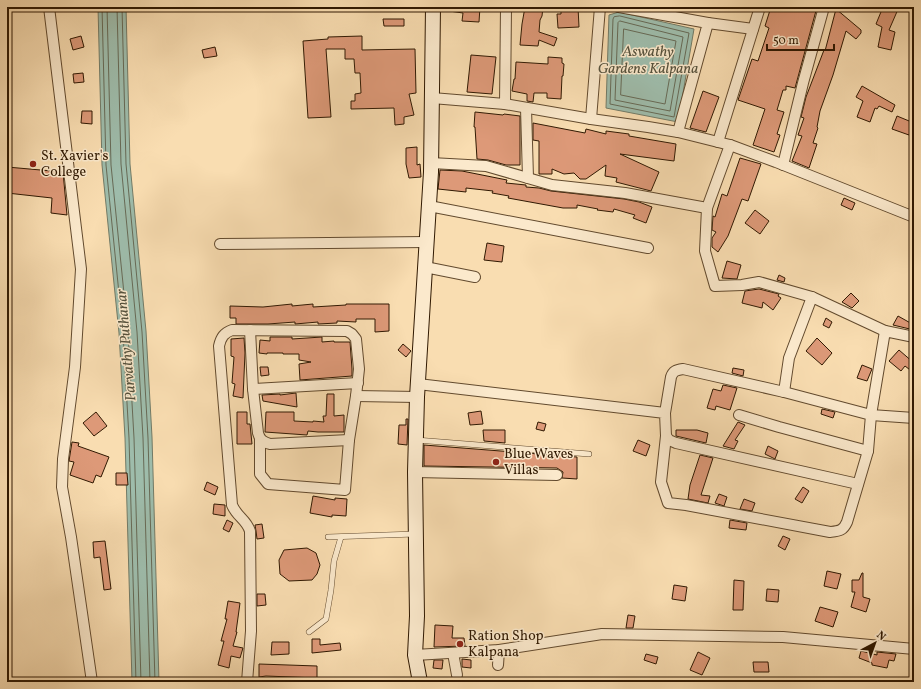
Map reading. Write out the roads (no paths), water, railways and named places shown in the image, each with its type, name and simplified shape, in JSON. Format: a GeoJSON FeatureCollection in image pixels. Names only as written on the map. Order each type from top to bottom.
{"type":"FeatureCollection","features":[{"type":"Feature","properties":{"kind":"street"},"geometry":{"type":"LineString","coordinates":[[49,7],[81,269],[75,367],[63,459],[62,487],[71,537],[92,682]]}},
{"type":"Feature","properties":{"kind":"street"},"geometry":{"type":"LineString","coordinates":[[420,682],[415,655],[417,616],[414,472],[431,163],[433,7]]}},
{"type":"Feature","properties":{"kind":"street"},"geometry":{"type":"LineString","coordinates":[[505,104],[506,7]]}},
{"type":"Feature","properties":{"kind":"street"},"geometry":{"type":"LineString","coordinates":[[591,119],[600,7]]}},
{"type":"Feature","properties":{"kind":"street"},"geometry":{"type":"LineString","coordinates":[[619,7],[708,23],[753,29]]}},
{"type":"Feature","properties":{"kind":"street"},"geometry":{"type":"LineString","coordinates":[[718,142],[760,7]]}},
{"type":"Feature","properties":{"kind":"street"},"geometry":{"type":"LineString","coordinates":[[783,165],[803,83],[824,7]]}},
{"type":"Feature","properties":{"kind":"street"},"geometry":{"type":"LineString","coordinates":[[678,132],[708,23]]}},
{"type":"Feature","properties":{"kind":"street"},"geometry":{"type":"LineString","coordinates":[[432,98],[505,104],[678,132],[730,145],[914,217]]}},
{"type":"Feature","properties":{"kind":"street"},"geometry":{"type":"LineString","coordinates":[[526,108],[528,178]]}},
{"type":"Feature","properties":{"kind":"street"},"geometry":{"type":"LineString","coordinates":[[730,145],[706,208],[706,251],[715,286],[742,285],[758,282],[812,297],[884,331],[914,337]]}},
{"type":"Feature","properties":{"kind":"street"},"geometry":{"type":"LineString","coordinates":[[431,163],[486,166],[552,185],[625,193],[706,208]]}},
{"type":"Feature","properties":{"kind":"street"},"geometry":{"type":"LineString","coordinates":[[429,206],[648,248]]}},
{"type":"Feature","properties":{"kind":"street"},"geometry":{"type":"LineString","coordinates":[[220,244],[427,242]]}},
{"type":"Feature","properties":{"kind":"street"},"geometry":{"type":"LineString","coordinates":[[425,267],[475,277]]}},
{"type":"Feature","properties":{"kind":"street"},"geometry":{"type":"LineString","coordinates":[[784,392],[790,358],[812,297]]}},
{"type":"Feature","properties":{"kind":"street"},"geometry":{"type":"LineString","coordinates":[[247,682],[251,631],[250,531],[248,523],[236,513],[232,505],[219,346],[221,339],[226,332],[232,330],[250,330],[347,331],[356,339],[359,369],[348,440],[345,490],[268,484],[260,474],[260,439],[253,389],[250,330]]}},
{"type":"Feature","properties":{"kind":"street"},"geometry":{"type":"LineString","coordinates":[[884,331],[870,415],[868,451],[844,528],[839,531],[830,532],[686,505],[668,503],[661,482],[666,436],[665,413],[670,377],[673,372],[677,370],[683,369],[784,392],[870,415],[914,418]]}},
{"type":"Feature","properties":{"kind":"street"},"geometry":{"type":"LineString","coordinates":[[253,389],[358,383]]}},
{"type":"Feature","properties":{"kind":"street"},"geometry":{"type":"LineString","coordinates":[[356,396],[418,391],[665,413]]}},
{"type":"Feature","properties":{"kind":"street"},"geometry":{"type":"LineString","coordinates":[[739,415],[868,451]]}},
{"type":"Feature","properties":{"kind":"street"},"geometry":{"type":"LineString","coordinates":[[666,436],[669,440],[676,443],[858,484]]}},
{"type":"Feature","properties":{"kind":"street"},"geometry":{"type":"LineString","coordinates":[[260,439],[270,444],[348,440]]}},
{"type":"Feature","properties":{"kind":"street"},"geometry":{"type":"LineString","coordinates":[[414,472],[557,475]]}},
{"type":"Feature","properties":{"kind":"street"},"geometry":{"type":"LineString","coordinates":[[415,655],[499,650],[602,634],[783,637],[914,649]]}},
{"type":"Feature","properties":{"kind":"street"},"geometry":{"type":"LineString","coordinates":[[498,665],[499,650]]}},
{"type":"Feature","properties":{"kind":"street"},"geometry":{"type":"LineString","coordinates":[[453,652],[457,675]]}},
{"type":"Feature","properties":{"kind":"lane"},"geometry":{"type":"LineString","coordinates":[[416,440],[589,454]]}},
{"type":"Feature","properties":{"kind":"lane"},"geometry":{"type":"LineString","coordinates":[[328,537],[416,534]]}},
{"type":"Feature","properties":{"kind":"lane"},"geometry":{"type":"LineString","coordinates":[[309,632],[326,619],[334,560],[341,537]]}},
{"type":"Feature","properties":{"kind":"water","name":"Parvathy Puthanar"},"geometry":{"type":"Polygon","coordinates":[[[98,7],[126,7],[130,164],[146,331],[152,437],[159,682],[132,682],[125,438],[119,333],[102,165],[98,7]]]}},
{"type":"Feature","properties":{"kind":"water","name":"Aswathy Gardens Kalpana"},"geometry":{"type":"Polygon","coordinates":[[[619,12],[694,29],[678,122],[606,108],[609,15],[619,12]]]}},
{"type":"Feature","properties":{"kind":"place","name":"St. Xavier's College"},"geometry":{"type":"Point","coordinates":[33,164]}},
{"type":"Feature","properties":{"kind":"place","name":"Blue Waves Villas"},"geometry":{"type":"Point","coordinates":[496,462]}},
{"type":"Feature","properties":{"kind":"place","name":"Ration Shop Kalpana"},"geometry":{"type":"Point","coordinates":[460,644]}}]}
